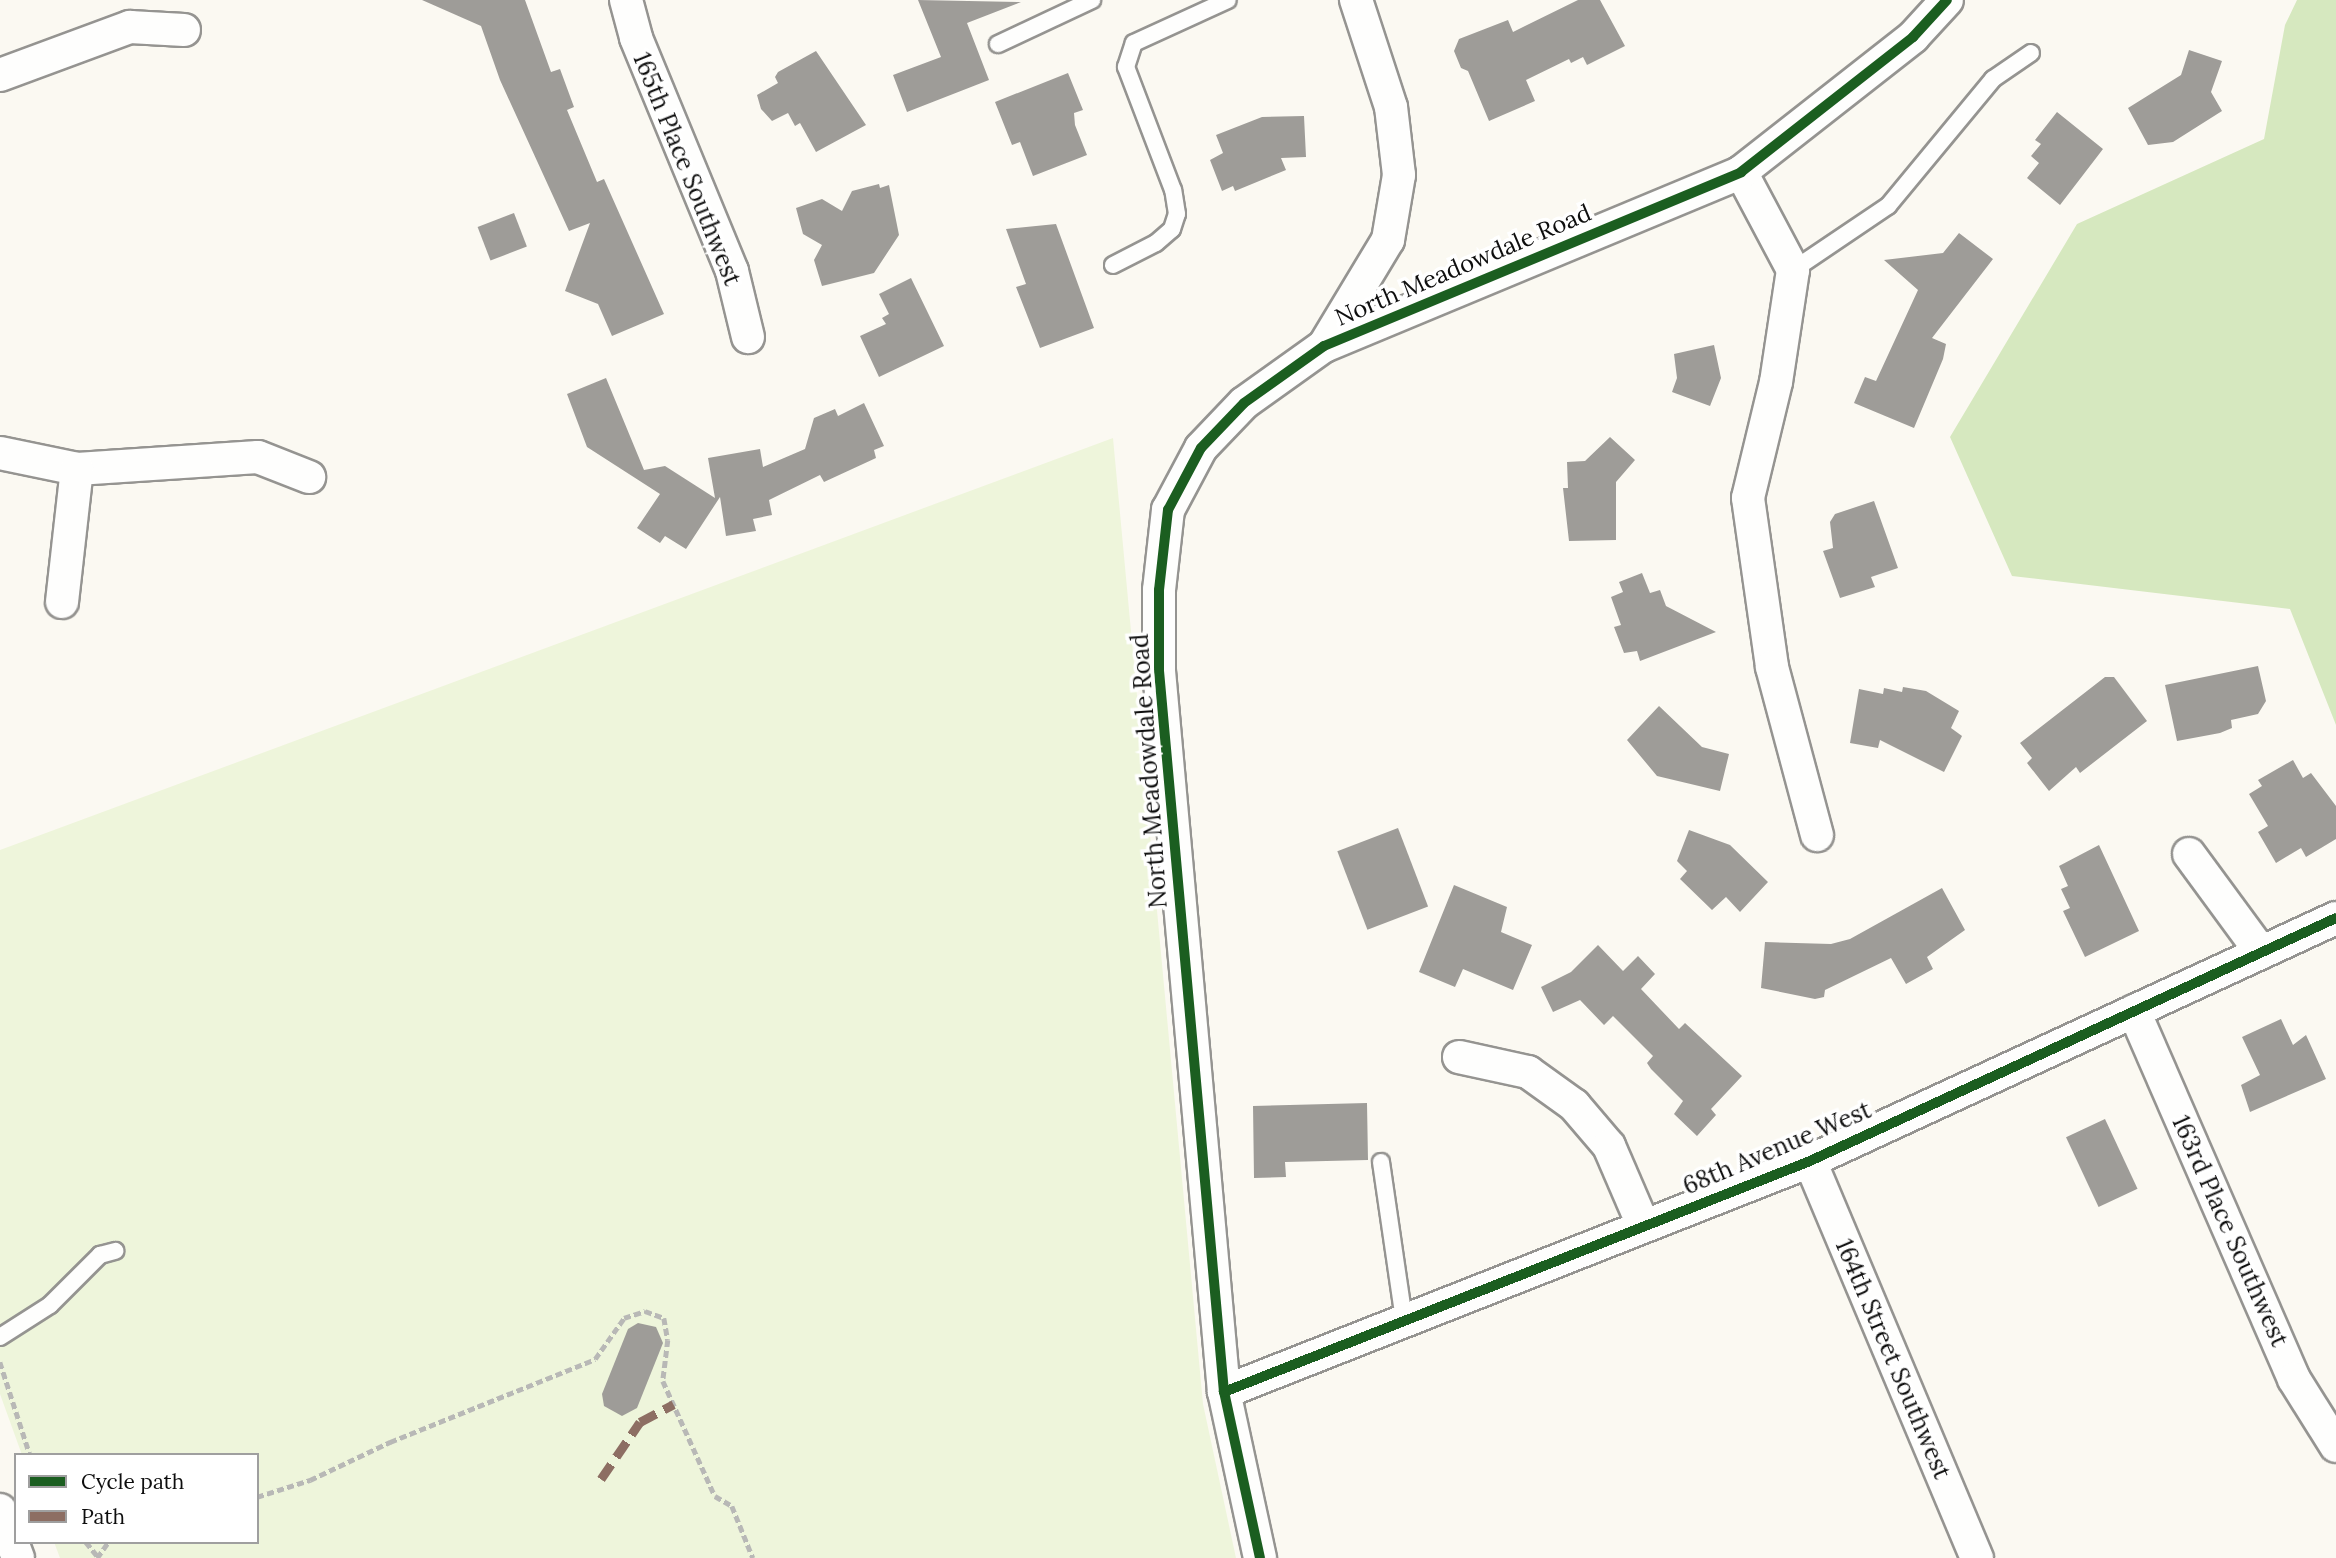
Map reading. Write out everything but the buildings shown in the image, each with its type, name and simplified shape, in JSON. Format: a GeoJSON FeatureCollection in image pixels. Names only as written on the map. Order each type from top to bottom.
{"type":"FeatureCollection","features":[{"type":"Feature","properties":{"kind":"street","name":"165th Place Southwest"},"geometry":{"type":"LineString","coordinates":[[626,0],[636,38],[732,271],[748,337]]}},
{"type":"Feature","properties":{"kind":"street"},"geometry":{"type":"LineString","coordinates":[[1324,346],[1388,240],[1399,175],[1391,107],[1356,0]]}},
{"type":"Feature","properties":{"kind":"street","name":"North Meadowdale Road"},"geometry":{"type":"LineString","coordinates":[[1260,1558],[1224,1392],[1159,671],[1159,590],[1168,510],[1201,448],[1244,403],[1324,346],[1741,172],[1913,37],[1947,0]]}},
{"type":"Feature","properties":{"kind":"street"},"geometry":{"type":"LineString","coordinates":[[0,75],[130,27],[184,30]]}},
{"type":"Feature","properties":{"kind":"street"},"geometry":{"type":"LineString","coordinates":[[1741,172],[1793,270],[1776,382],[1748,498],[1772,667],[1817,835]]}},
{"type":"Feature","properties":{"kind":"street"},"geometry":{"type":"LineString","coordinates":[[0,453],[77,469],[258,457],[309,477]]}},
{"type":"Feature","properties":{"kind":"street"},"geometry":{"type":"LineString","coordinates":[[62,602],[77,469]]}},
{"type":"Feature","properties":{"kind":"street"},"geometry":{"type":"LineString","coordinates":[[2189,854],[2261,952]]}},
{"type":"Feature","properties":{"kind":"street","name":"68th Avenue West"},"geometry":{"type":"LineString","coordinates":[[1224,1392],[1810,1161],[2336,918]]}},
{"type":"Feature","properties":{"kind":"street","name":"163rd Place Southwest"},"geometry":{"type":"LineString","coordinates":[[2134,1011],[2294,1379],[2336,1446]]}},
{"type":"Feature","properties":{"kind":"street"},"geometry":{"type":"LineString","coordinates":[[1459,1056],[1528,1072],[1574,1105],[1609,1146],[1643,1225]]}},
{"type":"Feature","properties":{"kind":"street","name":"164th Street Southwest"},"geometry":{"type":"LineString","coordinates":[[1810,1161],[1977,1558]]}},
{"type":"Feature","properties":{"kind":"street"},"geometry":{"type":"LineString","coordinates":[[0,1510],[18,1558]]}},
{"type":"Feature","properties":{"kind":"lane"},"geometry":{"type":"LineString","coordinates":[[998,44],[1092,0]]}},
{"type":"Feature","properties":{"kind":"lane"},"geometry":{"type":"LineString","coordinates":[[1113,265],[1156,243],[1171,229],[1177,214],[1174,190],[1126,67],[1133,43],[1228,0]]}},
{"type":"Feature","properties":{"kind":"lane"},"geometry":{"type":"LineString","coordinates":[[1793,270],[1888,206],[1993,79],[2031,52]]}},
{"type":"Feature","properties":{"kind":"lane"},"geometry":{"type":"LineString","coordinates":[[1381,1162],[1404,1320]]}},
{"type":"Feature","properties":{"kind":"lane"},"geometry":{"type":"LineString","coordinates":[[0,1337],[50,1305],[100,1255],[115,1251]]}},
{"type":"Feature","properties":{"kind":"path"},"geometry":{"type":"LineString","coordinates":[[259,1496],[310,1480],[390,1442],[595,1359],[624,1318],[645,1311],[664,1318],[668,1340],[663,1381],[715,1496],[732,1506],[753,1558]]}},
{"type":"Feature","properties":{"kind":"path"},"geometry":{"type":"LineString","coordinates":[[0,1362],[29,1453]]}},
{"type":"Feature","properties":{"kind":"green space"},"geometry":{"type":"Polygon","coordinates":[[[2297,0],[2336,0],[2336,725],[2290,609],[2012,576],[1950,437],[2077,224],[2264,139],[2285,25],[2297,0]]]}},
{"type":"Feature","properties":{"kind":"green space"},"geometry":{"type":"Polygon","coordinates":[[[1113,438],[1203,1404],[1236,1558],[60,1558],[55,1544],[259,1544],[259,1453],[21,1453],[0,1394],[0,850],[1113,438]]]}},
{"type":"Feature","properties":{"kind":"marked path"},"geometry":{"type":"LineString","coordinates":[[601,1479],[640,1422],[674,1404]]}},
{"type":"Feature","properties":{"kind":"cycle path"},"geometry":{"type":"LineString","coordinates":[[1260,1558],[1224,1392],[1159,671],[1159,590],[1168,510],[1201,448],[1244,403],[1324,346],[1741,172],[1913,37],[1947,0]]}},
{"type":"Feature","properties":{"kind":"cycle path"},"geometry":{"type":"LineString","coordinates":[[1224,1392],[1810,1161],[2336,918]]}}]}
